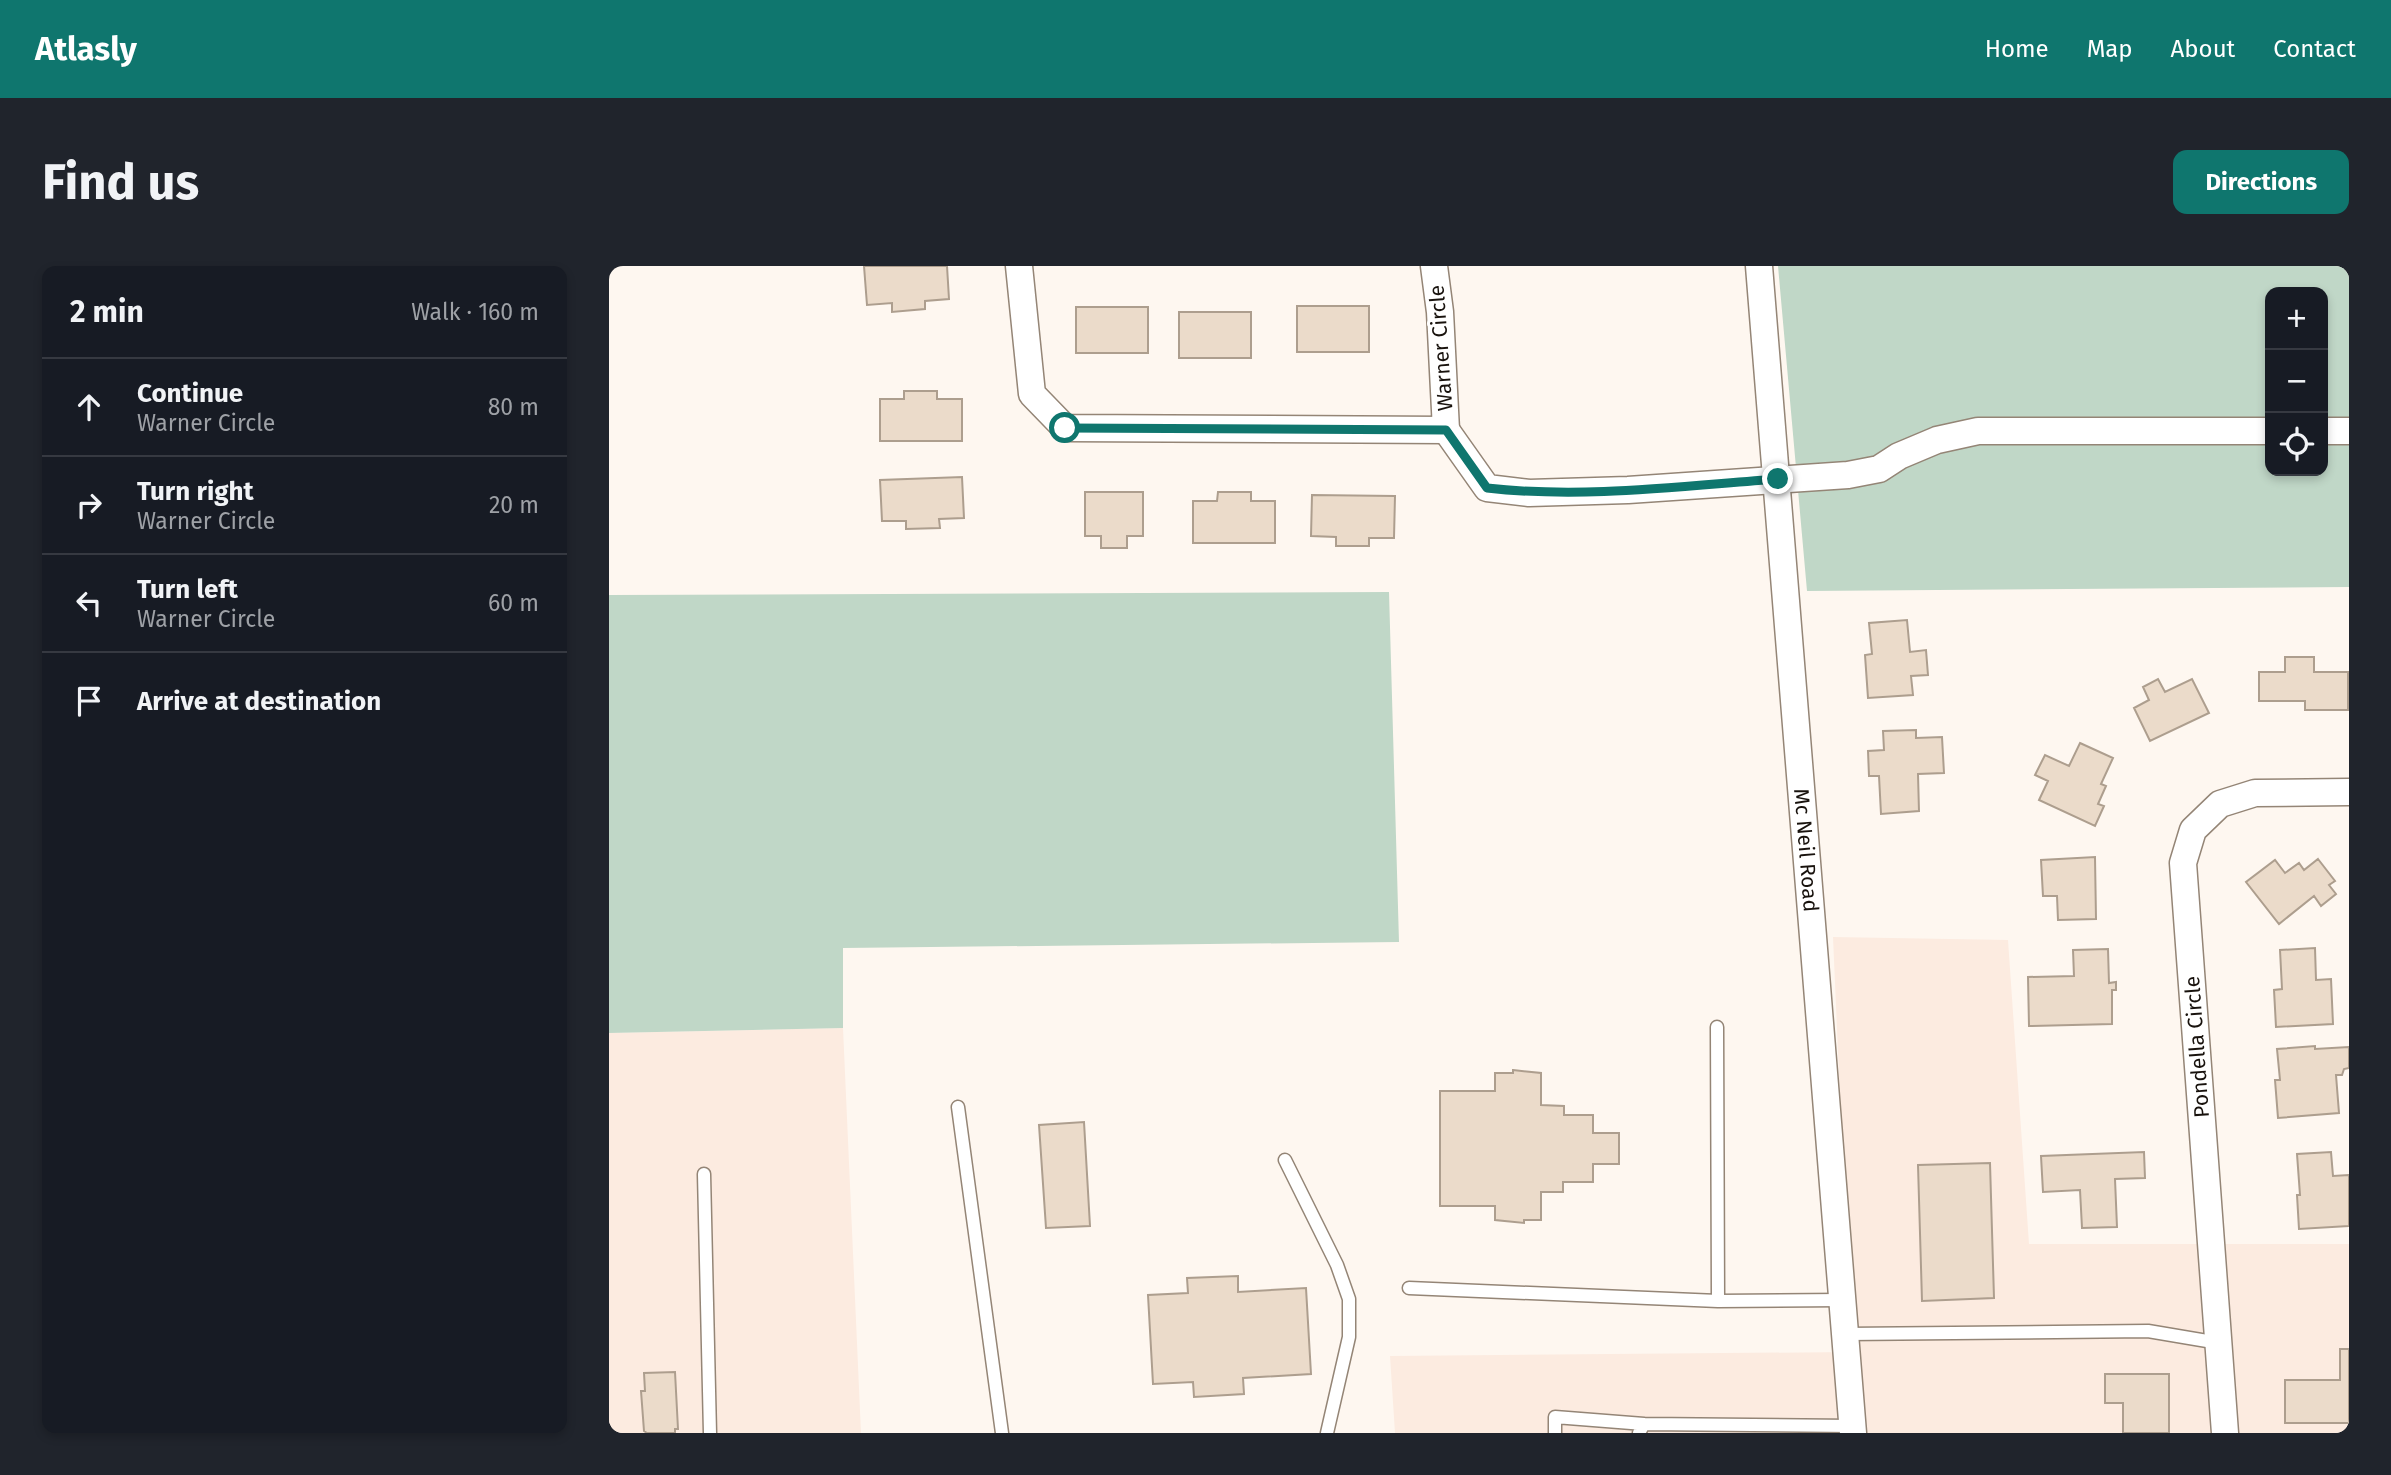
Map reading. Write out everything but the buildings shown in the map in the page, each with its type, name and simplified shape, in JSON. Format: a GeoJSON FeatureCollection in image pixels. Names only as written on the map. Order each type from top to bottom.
{"type":"FeatureCollection","features":[{"type":"Feature","properties":{"kind":"street","name":"Warner Circle"},"geometry":{"type":"LineString","coordinates":[[1019,266],[1032,394],[1065,428],[1446,430]]}},
{"type":"Feature","properties":{"kind":"street","name":"Warner Circle"},"geometry":{"type":"LineString","coordinates":[[1434,266],[1441,324],[1446,430],[1487,488],[1541,492],[1628,490],[1778,479]]}},
{"type":"Feature","properties":{"kind":"street","name":"Mc Neil Road"},"geometry":{"type":"LineString","coordinates":[[1759,266],[1853,1429]]}},
{"type":"Feature","properties":{"kind":"street"},"geometry":{"type":"LineString","coordinates":[[1778,479],[1848,475],[1879,469],[1899,456],[1937,440],[1978,431],[2265,431]]}},
{"type":"Feature","properties":{"kind":"street"},"geometry":{"type":"LineString","coordinates":[[2328,431],[2349,431]]}},
{"type":"Feature","properties":{"kind":"street","name":"Pondella Circle"},"geometry":{"type":"LineString","coordinates":[[2225,1433],[2183,863],[2193,830],[2220,804],[2255,793],[2349,792]]}},
{"type":"Feature","properties":{"kind":"lane"},"geometry":{"type":"LineString","coordinates":[[1717,1027],[1718,1301]]}},
{"type":"Feature","properties":{"kind":"lane"},"geometry":{"type":"LineString","coordinates":[[958,1107],[1002,1433]]}},
{"type":"Feature","properties":{"kind":"lane"},"geometry":{"type":"LineString","coordinates":[[1285,1160],[1337,1265],[1349,1299],[1349,1337],[1327,1433]]}},
{"type":"Feature","properties":{"kind":"lane"},"geometry":{"type":"LineString","coordinates":[[704,1174],[710,1433]]}},
{"type":"Feature","properties":{"kind":"lane"},"geometry":{"type":"LineString","coordinates":[[1409,1289],[1718,1301],[1844,1300]]}},
{"type":"Feature","properties":{"kind":"lane"},"geometry":{"type":"LineString","coordinates":[[1846,1334],[2148,1331],[2219,1343]]}},
{"type":"Feature","properties":{"kind":"lane"},"geometry":{"type":"LineString","coordinates":[[1555,1433],[1555,1417],[1642,1428],[1853,1429]]}},
{"type":"Feature","properties":{"kind":"shaded area"},"geometry":{"type":"Polygon","coordinates":[[[1833,937],[2008,940],[2029,1244],[2349,1244],[2349,1433],[1395,1433],[1390,1356],[1851,1352],[1833,937]]]}},
{"type":"Feature","properties":{"kind":"shaded area"},"geometry":{"type":"Polygon","coordinates":[[[843,1028],[861,1433],[609,1433],[609,1033],[843,1028]]]}},
{"type":"Feature","properties":{"kind":"green space"},"geometry":{"type":"Polygon","coordinates":[[[1778,266],[2349,266],[2349,587],[1807,591],[1778,266]]]}},
{"type":"Feature","properties":{"kind":"green space"},"geometry":{"type":"Polygon","coordinates":[[[1389,592],[1399,942],[843,948],[843,1028],[609,1033],[609,595],[1389,592]]]}},
{"type":"Feature","properties":{"kind":"route"},"geometry":{"type":"LineString","coordinates":[[1065,428],[1446,430],[1487,488],[1528,493],[1628,490],[1778,479]]}}]}
